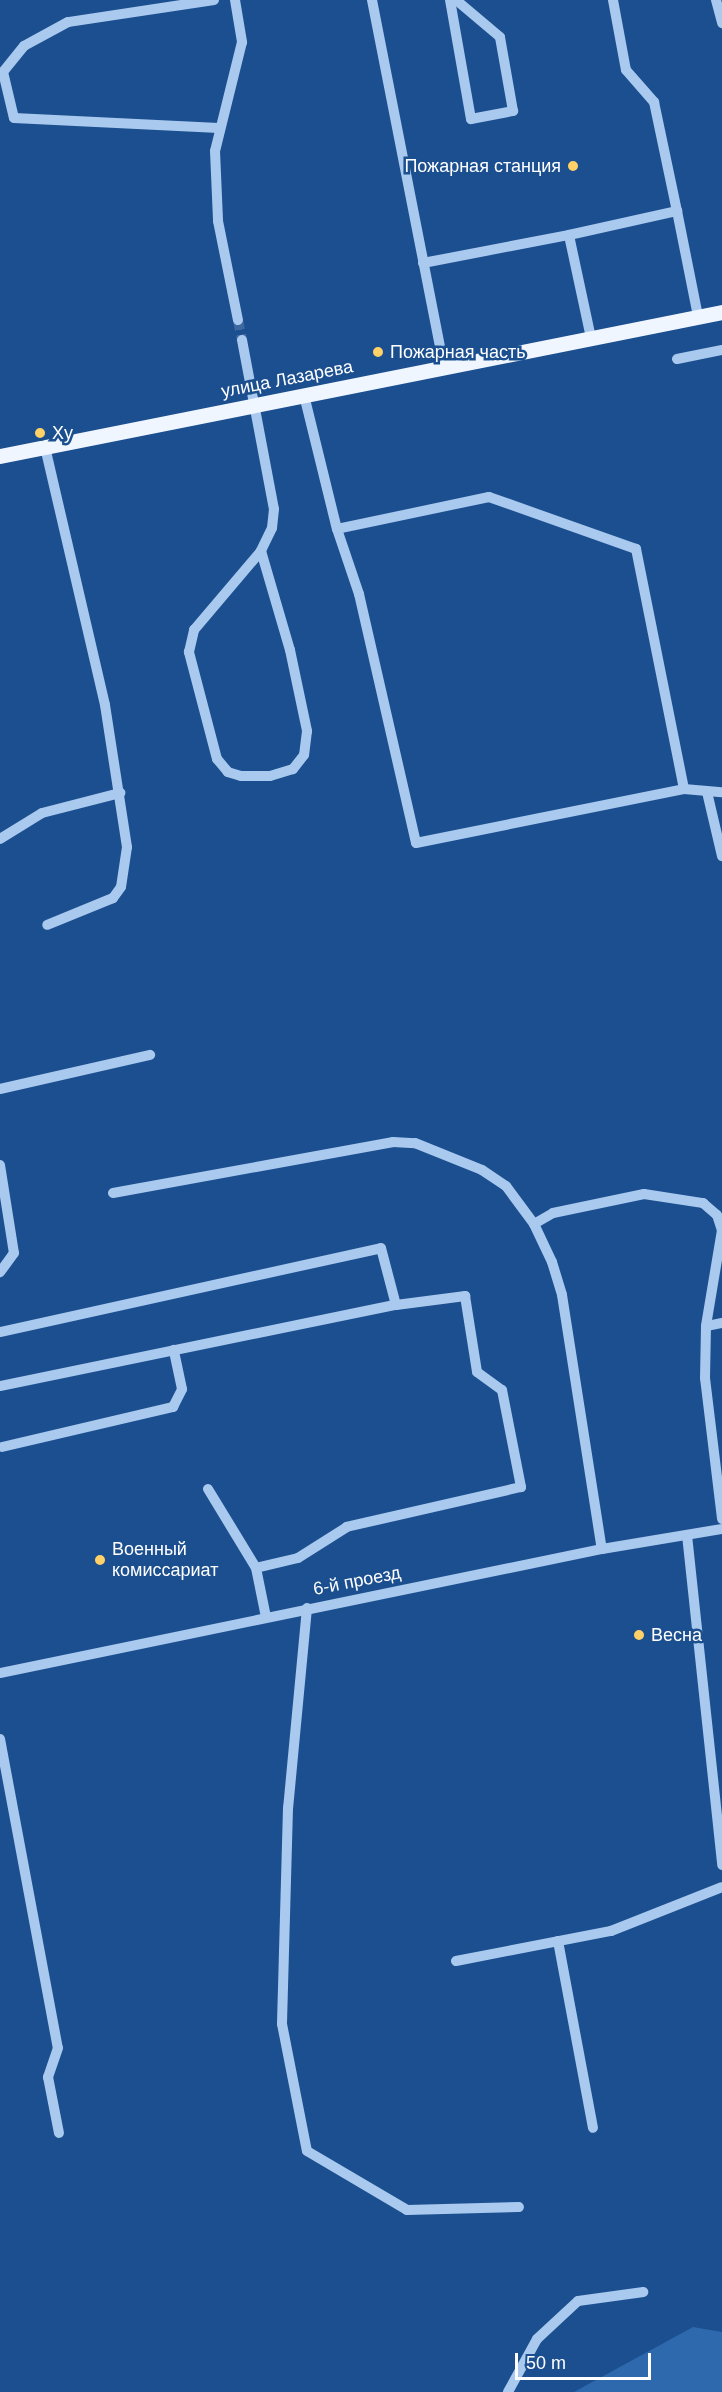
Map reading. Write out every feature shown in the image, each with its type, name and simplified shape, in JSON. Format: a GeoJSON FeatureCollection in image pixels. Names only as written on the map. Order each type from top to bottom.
{"type":"FeatureCollection","features":[{"type":"Feature","properties":{"kind":"main road","name":"улица Лазарева"},"geometry":{"type":"LineString","coordinates":[[0,456],[722,312]]}},
{"type":"Feature","properties":{"kind":"street"},"geometry":{"type":"LineString","coordinates":[[214,0],[68,22],[24,46],[3,72],[14,118],[219,128]]}},
{"type":"Feature","properties":{"kind":"street"},"geometry":{"type":"LineString","coordinates":[[235,0],[242,42],[215,151],[218,221],[238,320]]}},
{"type":"Feature","properties":{"kind":"street"},"geometry":{"type":"LineString","coordinates":[[372,0],[444,367]]}},
{"type":"Feature","properties":{"kind":"street"},"geometry":{"type":"LineString","coordinates":[[450,0],[471,119],[513,111],[500,37],[456,0]]}},
{"type":"Feature","properties":{"kind":"street"},"geometry":{"type":"LineString","coordinates":[[613,0],[626,70],[654,102],[698,316]]}},
{"type":"Feature","properties":{"kind":"street"},"geometry":{"type":"LineString","coordinates":[[716,0],[722,23]]}},
{"type":"Feature","properties":{"kind":"street"},"geometry":{"type":"LineString","coordinates":[[423,263],[569,235],[677,211]]}},
{"type":"Feature","properties":{"kind":"street"},"geometry":{"type":"LineString","coordinates":[[569,235],[591,338]]}},
{"type":"Feature","properties":{"kind":"street"},"geometry":{"type":"LineString","coordinates":[[242,340],[274,509],[272,528],[261,551],[194,630],[189,652],[217,759],[228,772],[241,776],[270,776],[293,769],[304,755],[307,731],[290,650],[261,551]]}},
{"type":"Feature","properties":{"kind":"street"},"geometry":{"type":"LineString","coordinates":[[677,358],[722,350]]}},
{"type":"Feature","properties":{"kind":"street"},"geometry":{"type":"LineString","coordinates":[[304,395],[337,529],[359,594],[416,843],[684,789],[722,792]]}},
{"type":"Feature","properties":{"kind":"street"},"geometry":{"type":"LineString","coordinates":[[45,447],[105,705],[127,847],[122,887],[112,898],[47,925]]}},
{"type":"Feature","properties":{"kind":"street"},"geometry":{"type":"LineString","coordinates":[[337,529],[489,497],[636,549],[684,789]]}},
{"type":"Feature","properties":{"kind":"street"},"geometry":{"type":"LineString","coordinates":[[707,792],[722,856]]}},
{"type":"Feature","properties":{"kind":"street"},"geometry":{"type":"LineString","coordinates":[[0,839],[42,813],[120,793]]}},
{"type":"Feature","properties":{"kind":"street"},"geometry":{"type":"LineString","coordinates":[[0,1089],[150,1055]]}},
{"type":"Feature","properties":{"kind":"street"},"geometry":{"type":"LineString","coordinates":[[113,1193],[393,1142],[415,1143],[482,1170],[506,1186],[534,1224],[552,1262],[562,1295],[602,1550]]}},
{"type":"Feature","properties":{"kind":"street"},"geometry":{"type":"LineString","coordinates":[[0,1165],[14,1253],[0,1272]]}},
{"type":"Feature","properties":{"kind":"street"},"geometry":{"type":"LineString","coordinates":[[534,1224],[553,1213],[644,1194],[703,1203],[717,1215],[722,1230],[706,1326],[705,1378],[722,1519]]}},
{"type":"Feature","properties":{"kind":"street"},"geometry":{"type":"LineString","coordinates":[[0,1332],[381,1248],[396,1305]]}},
{"type":"Feature","properties":{"kind":"street"},"geometry":{"type":"LineString","coordinates":[[0,1386],[396,1305],[465,1296],[477,1372],[502,1390],[520,1487],[347,1527],[298,1558],[256,1568]]}},
{"type":"Feature","properties":{"kind":"street"},"geometry":{"type":"LineString","coordinates":[[706,1326],[722,1323]]}},
{"type":"Feature","properties":{"kind":"street"},"geometry":{"type":"LineString","coordinates":[[2,1447],[173,1407],[182,1389],[174,1350]]}},
{"type":"Feature","properties":{"kind":"street"},"geometry":{"type":"LineString","coordinates":[[208,1489],[256,1568],[266,1617]]}},
{"type":"Feature","properties":{"kind":"street","name":"6-й проезд"},"geometry":{"type":"LineString","coordinates":[[0,1673],[307,1608],[602,1550],[722,1529]]}},
{"type":"Feature","properties":{"kind":"street"},"geometry":{"type":"LineString","coordinates":[[687,1535],[722,1865]]}},
{"type":"Feature","properties":{"kind":"street"},"geometry":{"type":"LineString","coordinates":[[307,1608],[288,1808],[282,2024],[307,2151],[407,2210],[519,2208]]}},
{"type":"Feature","properties":{"kind":"street"},"geometry":{"type":"LineString","coordinates":[[0,1739],[58,2048],[48,2077],[59,2133]]}},
{"type":"Feature","properties":{"kind":"street"},"geometry":{"type":"LineString","coordinates":[[456,1961],[611,1931],[722,1887]]}},
{"type":"Feature","properties":{"kind":"street"},"geometry":{"type":"LineString","coordinates":[[558,1941],[593,2128]]}},
{"type":"Feature","properties":{"kind":"street"},"geometry":{"type":"LineString","coordinates":[[508,2392],[537,2339],[578,2301],[643,2292]]}},
{"type":"Feature","properties":{"kind":"shaded area"},"geometry":{"type":"Polygon","coordinates":[[[693,2327],[722,2332],[722,2392],[574,2392],[693,2327]]]}},
{"type":"Feature","properties":{"kind":"tunnel"},"geometry":{"type":"LineString","coordinates":[[238,320],[242,340]]}},
{"type":"Feature","properties":{"kind":"place","name":"Пожарная станция"},"geometry":{"type":"Point","coordinates":[573,166]}},
{"type":"Feature","properties":{"kind":"place","name":"Пожарная часть"},"geometry":{"type":"Point","coordinates":[378,352]}},
{"type":"Feature","properties":{"kind":"place","name":"Xy"},"geometry":{"type":"Point","coordinates":[40,433]}},
{"type":"Feature","properties":{"kind":"place","name":"Военный комиссариат"},"geometry":{"type":"Point","coordinates":[100,1560]}},
{"type":"Feature","properties":{"kind":"place","name":"Весна"},"geometry":{"type":"Point","coordinates":[639,1635]}}]}
